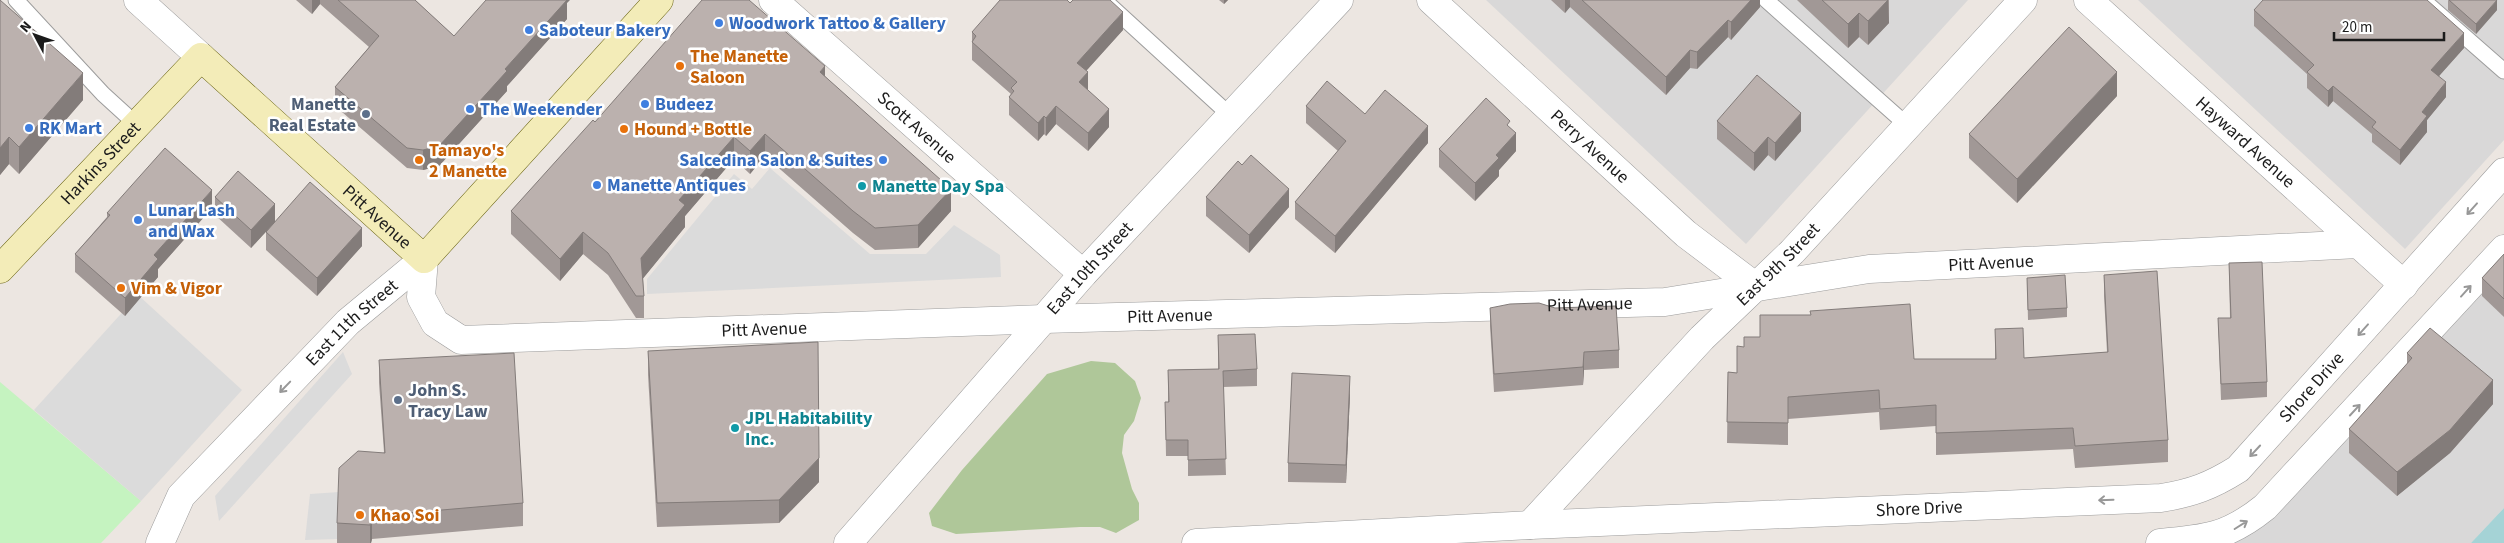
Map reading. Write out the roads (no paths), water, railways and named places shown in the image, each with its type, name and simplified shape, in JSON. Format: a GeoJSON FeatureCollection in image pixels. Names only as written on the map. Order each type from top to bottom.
{"type":"FeatureCollection","features":[{"type":"Feature","properties":{"kind":"main road","name":"East 11th Street"},"geometry":{"type":"LineString","coordinates":[[424,259],[659,0]]}},
{"type":"Feature","properties":{"kind":"main road","name":"Harkins Street"},"geometry":{"type":"LineString","coordinates":[[0,269],[201,57]]}},
{"type":"Feature","properties":{"kind":"main road","name":"Pitt Avenue"},"geometry":{"type":"LineString","coordinates":[[201,57],[424,259]]}},
{"type":"Feature","properties":{"kind":"street","name":"Pitt Avenue"},"geometry":{"type":"LineString","coordinates":[[138,0],[201,57]]}},
{"type":"Feature","properties":{"kind":"street","name":"Scott Avenue"},"geometry":{"type":"LineString","coordinates":[[773,0],[1083,274]]}},
{"type":"Feature","properties":{"kind":"street","name":"East 10th Street"},"geometry":{"type":"LineString","coordinates":[[848,543],[1083,274],[1232,117],[1339,0]]}},
{"type":"Feature","properties":{"kind":"street","name":"Perry Avenue"},"geometry":{"type":"LineString","coordinates":[[1431,0],[1686,234],[1756,287]]}},
{"type":"Feature","properties":{"kind":"street","name":"East 9th Street"},"geometry":{"type":"LineString","coordinates":[[1530,525],[1702,338],[1756,287],[1908,126],[2023,0]]}},
{"type":"Feature","properties":{"kind":"street","name":"Hayward Avenue"},"geometry":{"type":"LineString","coordinates":[[2088,0],[2404,285]]}},
{"type":"Feature","properties":{"kind":"street","name":"Shore Drive"},"geometry":{"type":"LineString","coordinates":[[1196,543],[1530,525],[2161,498],[2188,494],[2211,485],[2238,469],[2504,172]]}},
{"type":"Feature","properties":{"kind":"street","name":"Pitt Avenue"},"geometry":{"type":"LineString","coordinates":[[424,259],[421,296],[435,323],[461,340],[1044,319],[1665,302],[1869,269],[2358,244]]}},
{"type":"Feature","properties":{"kind":"street"},"geometry":{"type":"LineString","coordinates":[[2160,543],[2229,532],[2244,524],[2264,507],[2504,249]]}},
{"type":"Feature","properties":{"kind":"street","name":"East 11th Street"},"geometry":{"type":"LineString","coordinates":[[160,543],[181,496],[348,322],[424,259]]}},
{"type":"Feature","properties":{"kind":"lane"},"geometry":{"type":"LineString","coordinates":[[16,0],[103,94],[137,125]]}},
{"type":"Feature","properties":{"kind":"lane"},"geometry":{"type":"LineString","coordinates":[[1104,0],[1232,117]]}},
{"type":"Feature","properties":{"kind":"lane"},"geometry":{"type":"LineString","coordinates":[[1766,0],[1908,126]]}},
{"type":"Feature","properties":{"kind":"lane"},"geometry":{"type":"LineString","coordinates":[[2423,0],[2504,71]]}},
{"type":"Feature","properties":{"kind":"water"},"geometry":{"type":"Polygon","coordinates":[[[2504,508],[2504,543],[2471,543],[2504,508]]]}},
{"type":"Feature","properties":{"kind":"place","name":"Woodwork Tattoo & Gallery"},"geometry":{"type":"Point","coordinates":[719,23]}},
{"type":"Feature","properties":{"kind":"place","name":"Saboteur Bakery"},"geometry":{"type":"Point","coordinates":[529,30]}},
{"type":"Feature","properties":{"kind":"place","name":"The Manette Saloon"},"geometry":{"type":"Point","coordinates":[680,66]}},
{"type":"Feature","properties":{"kind":"place","name":"Budeez"},"geometry":{"type":"Point","coordinates":[645,104]}},
{"type":"Feature","properties":{"kind":"place","name":"The Weekender"},"geometry":{"type":"Point","coordinates":[470,109]}},
{"type":"Feature","properties":{"kind":"place","name":"Manette Real Estate"},"geometry":{"type":"Point","coordinates":[366,114]}},
{"type":"Feature","properties":{"kind":"place","name":"RK Mart"},"geometry":{"type":"Point","coordinates":[29,128]}},
{"type":"Feature","properties":{"kind":"place","name":"Hound + Bottle"},"geometry":{"type":"Point","coordinates":[624,129]}},
{"type":"Feature","properties":{"kind":"place","name":"Tamayo's 2 Manette"},"geometry":{"type":"Point","coordinates":[419,160]}},
{"type":"Feature","properties":{"kind":"place","name":"Salcedina Salon & Suites"},"geometry":{"type":"Point","coordinates":[883,160]}},
{"type":"Feature","properties":{"kind":"place","name":"Manette Antiques"},"geometry":{"type":"Point","coordinates":[597,185]}},
{"type":"Feature","properties":{"kind":"place","name":"Manette Day Spa"},"geometry":{"type":"Point","coordinates":[862,186]}},
{"type":"Feature","properties":{"kind":"place","name":"Lunar Lash and Wax"},"geometry":{"type":"Point","coordinates":[138,220]}},
{"type":"Feature","properties":{"kind":"place","name":"Vim & Vigor"},"geometry":{"type":"Point","coordinates":[121,288]}},
{"type":"Feature","properties":{"kind":"place","name":"John S. Tracy Law"},"geometry":{"type":"Point","coordinates":[398,400]}},
{"type":"Feature","properties":{"kind":"place","name":"JPL Habitability Inc."},"geometry":{"type":"Point","coordinates":[735,428]}},
{"type":"Feature","properties":{"kind":"place","name":"Khao Soi"},"geometry":{"type":"Point","coordinates":[360,515]}}]}
